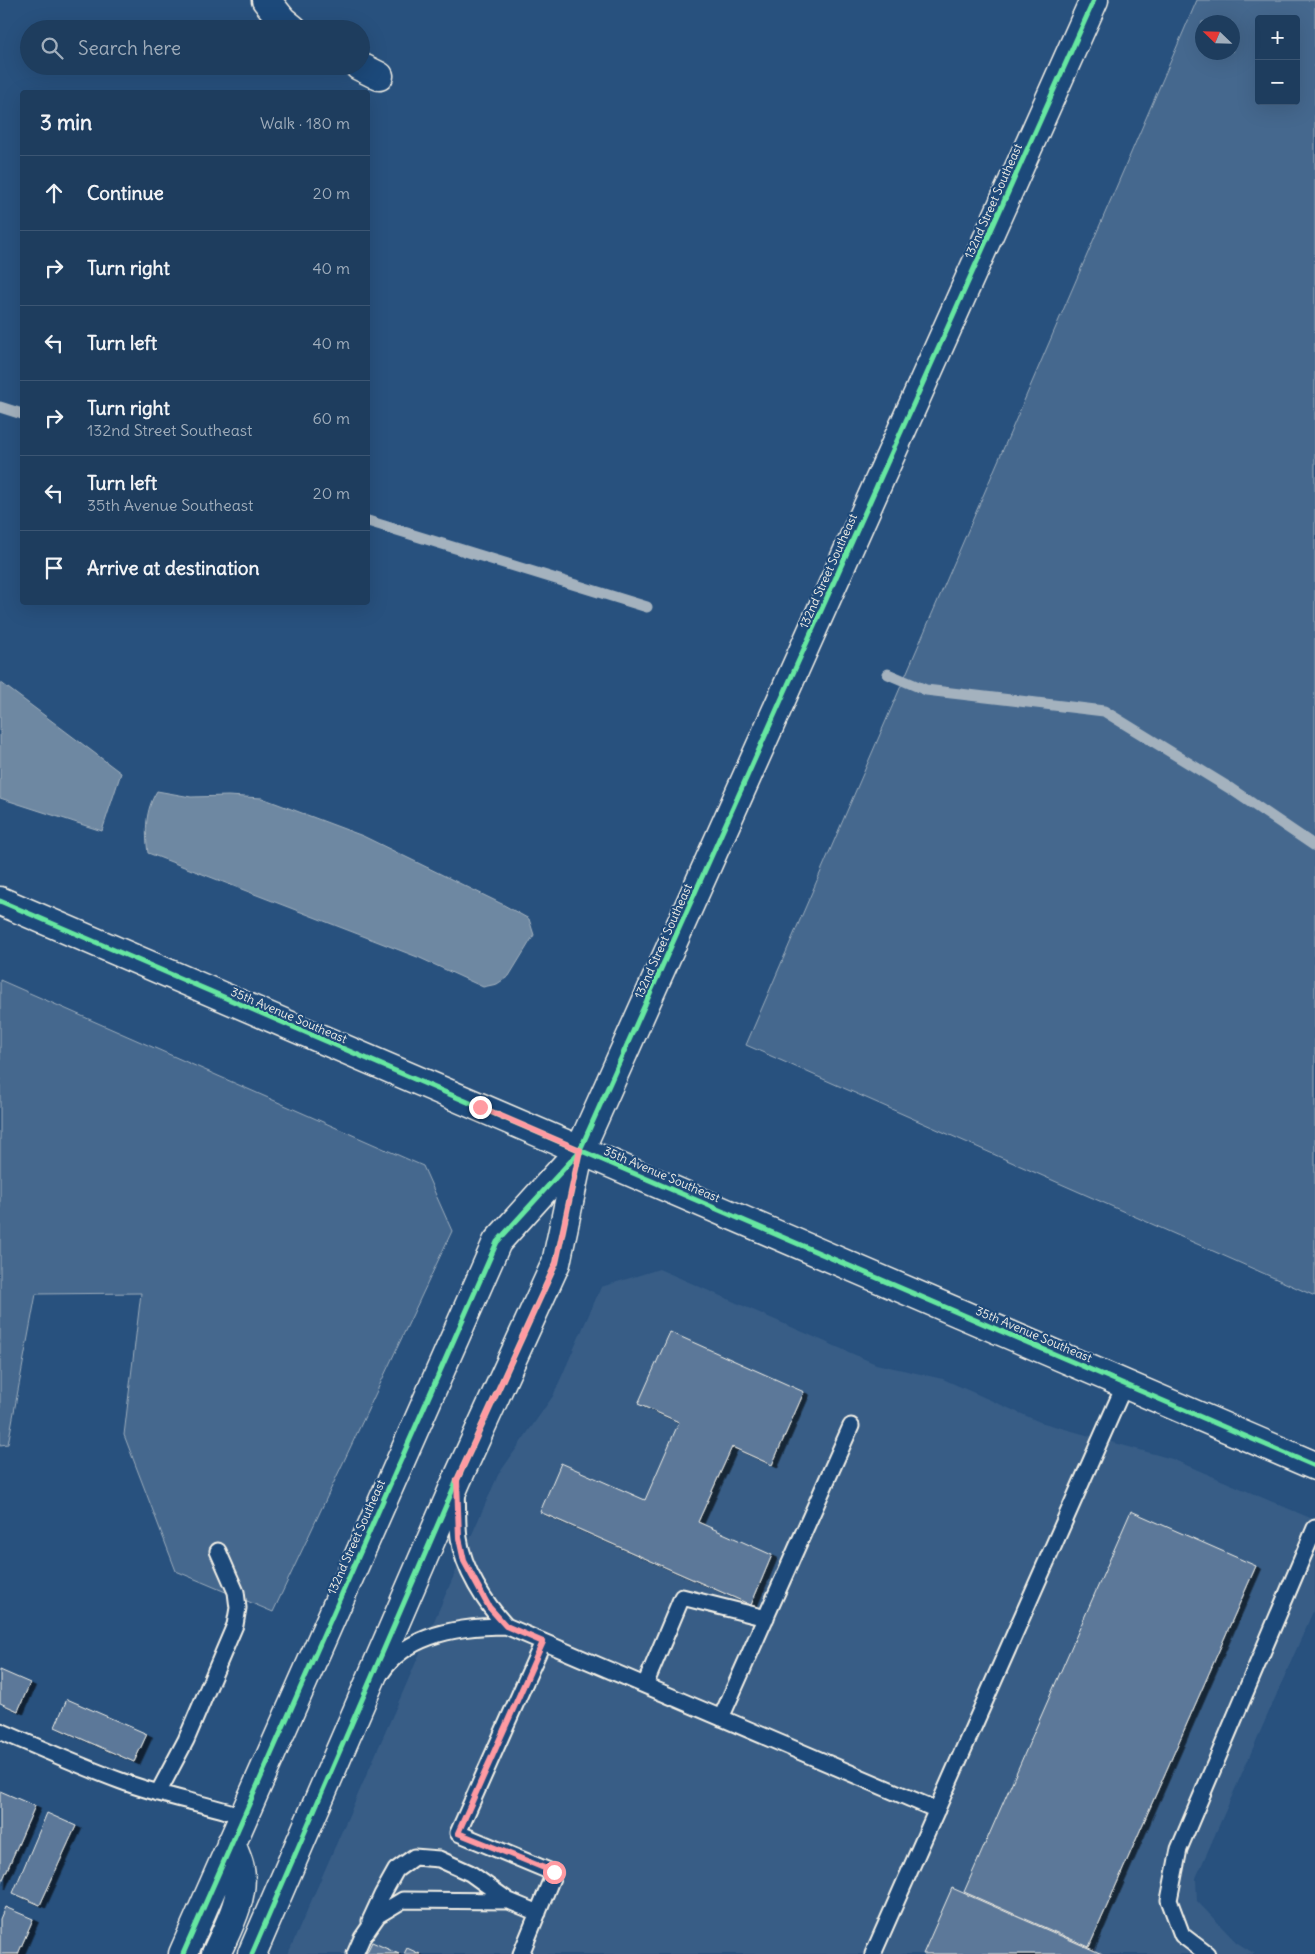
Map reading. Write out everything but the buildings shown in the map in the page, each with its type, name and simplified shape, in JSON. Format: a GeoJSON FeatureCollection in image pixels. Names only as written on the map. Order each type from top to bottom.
{"type":"FeatureCollection","features":[{"type":"Feature","properties":{"kind":"main road"},"geometry":{"type":"LineString","coordinates":[[266,0],[282,20]]}},
{"type":"Feature","properties":{"kind":"main road","name":"132nd Street Southeast"},"geometry":{"type":"LineString","coordinates":[[252,1954],[457,1480],[556,1263],[580,1150],[1094,0]]}},
{"type":"Feature","properties":{"kind":"main road","name":"35th Avenue Southeast"},"geometry":{"type":"LineString","coordinates":[[0,902],[1315,1466]]}},
{"type":"Feature","properties":{"kind":"main road","name":"132nd Street Southeast"},"geometry":{"type":"LineString","coordinates":[[183,1954],[497,1242],[580,1150]]}},
{"type":"Feature","properties":{"kind":"main road"},"geometry":{"type":"LineString","coordinates":[[216,1954],[234,1911],[240,1890],[240,1870],[231,1844]]}},
{"type":"Feature","properties":{"kind":"lane"},"geometry":{"type":"LineString","coordinates":[[873,1954],[1125,1384]]}},
{"type":"Feature","properties":{"kind":"lane"},"geometry":{"type":"LineString","coordinates":[[722,1718],[851,1426]]}},
{"type":"Feature","properties":{"kind":"lane"},"geometry":{"type":"LineString","coordinates":[[457,1480],[459,1538],[464,1561],[489,1607],[506,1626]]}},
{"type":"Feature","properties":{"kind":"lane"},"geometry":{"type":"LineString","coordinates":[[1207,1954],[1182,1934],[1169,1900],[1179,1849],[1315,1528]]}},
{"type":"Feature","properties":{"kind":"lane"},"geometry":{"type":"LineString","coordinates":[[158,1794],[186,1740],[235,1625],[238,1608],[236,1592],[218,1551]]}},
{"type":"Feature","properties":{"kind":"lane"},"geometry":{"type":"LineString","coordinates":[[645,1685],[682,1597],[766,1618]]}},
{"type":"Feature","properties":{"kind":"lane"},"geometry":{"type":"LineString","coordinates":[[355,1713],[388,1664],[405,1648],[443,1632],[488,1626],[506,1626],[937,1810]]}},
{"type":"Feature","properties":{"kind":"lane"},"geometry":{"type":"LineString","coordinates":[[520,1954],[554,1872],[458,1833],[543,1642]]}},
{"type":"Feature","properties":{"kind":"lane"},"geometry":{"type":"LineString","coordinates":[[0,1731],[121,1781],[158,1794],[209,1804],[244,1816]]}},
{"type":"Feature","properties":{"kind":"lane"},"geometry":{"type":"LineString","coordinates":[[355,1954],[382,1895],[396,1870],[414,1858],[439,1859],[470,1873],[509,1901],[538,1913]]}},
{"type":"Feature","properties":{"kind":"lane"},"geometry":{"type":"LineString","coordinates":[[362,1938],[378,1915],[403,1900],[509,1901]]}},
{"type":"Feature","properties":{"kind":"shaded area"},"geometry":{"type":"Polygon","coordinates":[[[1197,0],[1315,0],[1315,1296],[746,1045],[1197,0]]]}},
{"type":"Feature","properties":{"kind":"shaded area"},"geometry":{"type":"Polygon","coordinates":[[[0,682],[121,773],[102,831],[0,798],[0,682]]]}},
{"type":"Feature","properties":{"kind":"shaded area"},"geometry":{"type":"Polygon","coordinates":[[[157,791],[191,797],[228,796],[262,798],[363,836],[529,919],[534,935],[509,976],[497,984],[483,987],[420,958],[148,853],[146,837],[148,813],[157,791]]]}},
{"type":"Feature","properties":{"kind":"shaded area"},"geometry":{"type":"Polygon","coordinates":[[[0,980],[423,1166],[452,1231],[273,1612],[176,1571],[124,1435],[141,1293],[36,1294],[8,1444],[0,1445],[0,980]]]}},
{"type":"Feature","properties":{"kind":"shaded area"},"geometry":{"type":"Polygon","coordinates":[[[659,1269],[876,1364],[943,1379],[1040,1422],[1172,1459],[1315,1520],[1315,1607],[1196,1878],[1197,1901],[1236,1942],[1255,1954],[288,1954],[498,1475],[553,1396],[601,1287],[659,1269]]]}},
{"type":"Feature","properties":{"kind":"waterway"},"geometry":{"type":"LineString","coordinates":[[0,407],[20,413]]}},
{"type":"Feature","properties":{"kind":"waterway"},"geometry":{"type":"LineString","coordinates":[[370,522],[647,607]]}},
{"type":"Feature","properties":{"kind":"waterway"},"geometry":{"type":"LineString","coordinates":[[888,674],[926,690],[1104,711],[1231,789],[1315,846]]}},
{"type":"Feature","properties":{"kind":"cycle path"},"geometry":{"type":"LineString","coordinates":[[252,1954],[457,1480],[556,1263],[580,1150],[1094,0]]}},
{"type":"Feature","properties":{"kind":"cycle path"},"geometry":{"type":"LineString","coordinates":[[0,901],[1315,1466]]}},
{"type":"Feature","properties":{"kind":"cycle path"},"geometry":{"type":"LineString","coordinates":[[183,1954],[497,1242],[579,1152]]}},
{"type":"Feature","properties":{"kind":"route"},"geometry":{"type":"LineString","coordinates":[[480,1107],[580,1150],[556,1263],[457,1480],[459,1538],[464,1561],[489,1607],[506,1626],[543,1642],[458,1833],[554,1872]]}}]}
